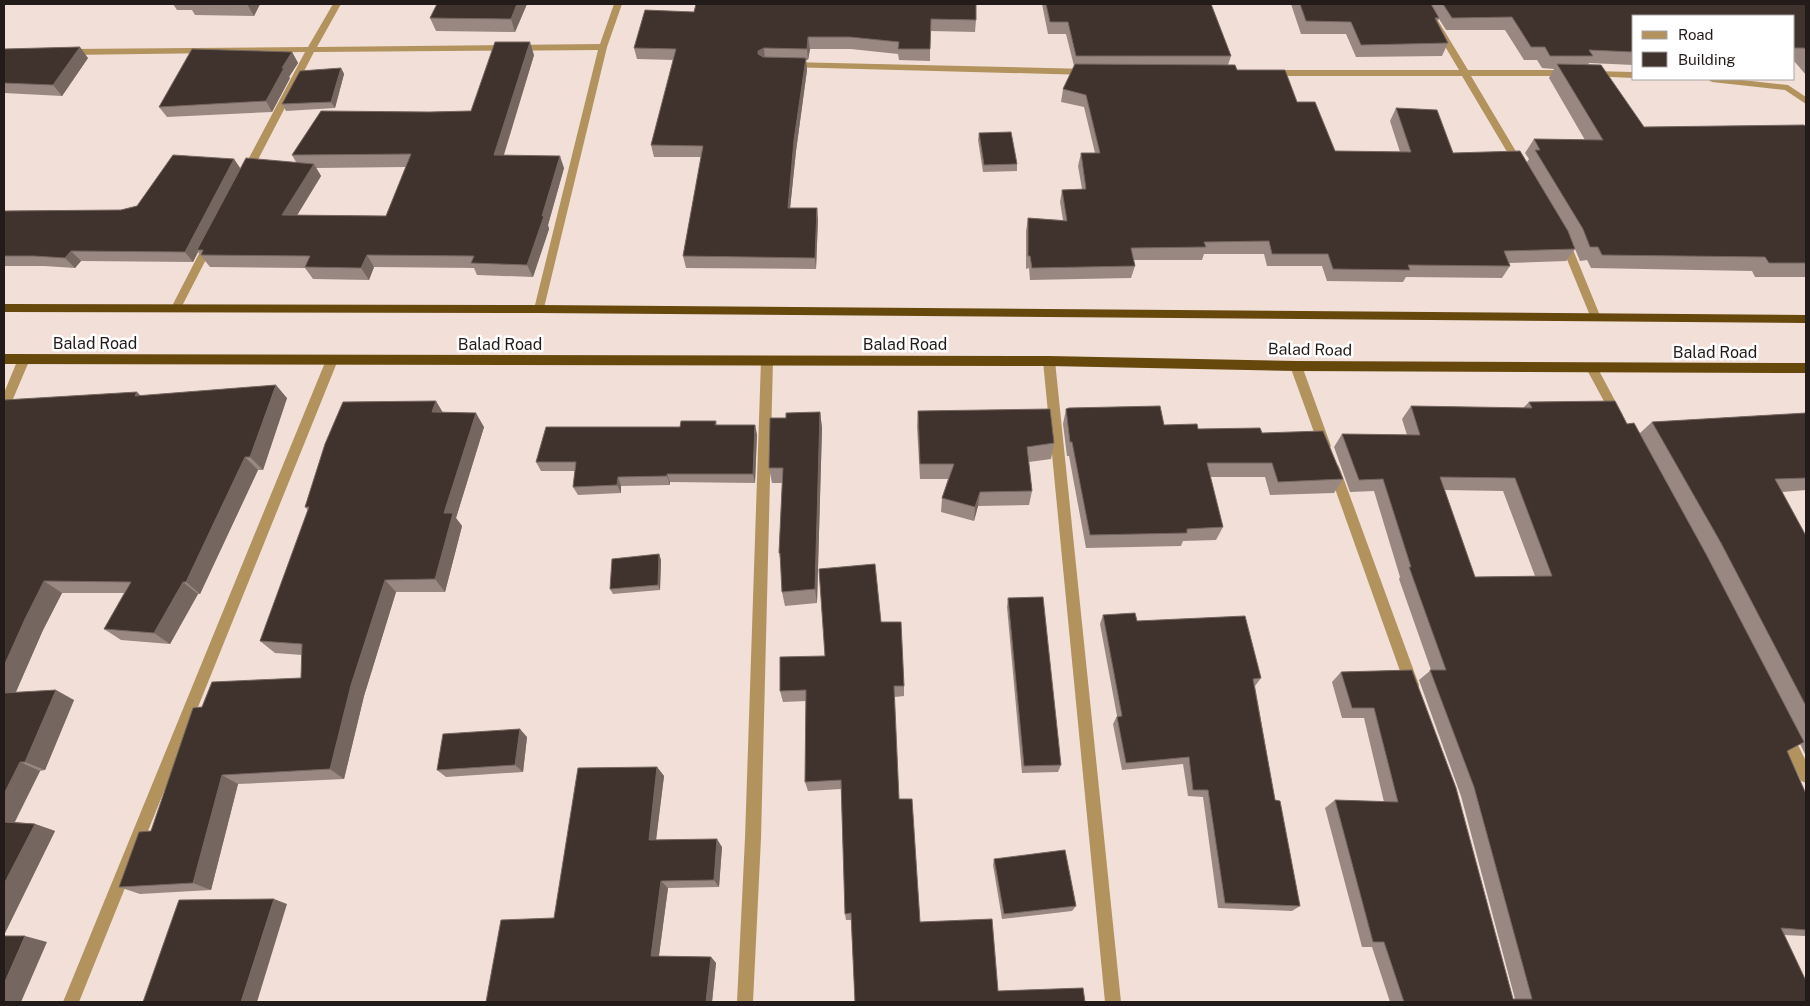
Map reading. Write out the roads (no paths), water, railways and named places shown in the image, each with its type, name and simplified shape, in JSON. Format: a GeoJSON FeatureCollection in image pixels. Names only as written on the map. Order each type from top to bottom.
{"type":"FeatureCollection","features":[{"type":"Feature","properties":{"kind":"highway","name":"Balad Road"},"geometry":{"type":"LineString","coordinates":[[4,308],[539,309],[1806,319]]}},
{"type":"Feature","properties":{"kind":"highway","name":"Balad Road"},"geometry":{"type":"LineString","coordinates":[[4,359],[1049,361],[1296,366],[1806,368]]}},
{"type":"Feature","properties":{"kind":"street"},"geometry":{"type":"LineString","coordinates":[[244,179],[311,49],[337,4]]}},
{"type":"Feature","properties":{"kind":"street"},"geometry":{"type":"LineString","coordinates":[[539,309],[603,47],[618,4]]}},
{"type":"Feature","properties":{"kind":"street"},"geometry":{"type":"LineString","coordinates":[[1424,4],[1526,176]]}},
{"type":"Feature","properties":{"kind":"street"},"geometry":{"type":"LineString","coordinates":[[53,52],[603,47]]}},
{"type":"Feature","properties":{"kind":"street"},"geometry":{"type":"LineString","coordinates":[[775,65],[1096,72]]}},
{"type":"Feature","properties":{"kind":"street"},"geometry":{"type":"LineString","coordinates":[[1256,73],[1465,74],[1530,72],[1632,75]]}},
{"type":"Feature","properties":{"kind":"street"},"geometry":{"type":"LineString","coordinates":[[1720,80],[1788,88],[1806,101]]}},
{"type":"Feature","properties":{"kind":"street"},"geometry":{"type":"LineString","coordinates":[[176,308],[216,230]]}},
{"type":"Feature","properties":{"kind":"street"},"geometry":{"type":"LineString","coordinates":[[1561,235],[1596,318]]}},
{"type":"Feature","properties":{"kind":"street"},"geometry":{"type":"LineString","coordinates":[[4,406],[24,360]]}},
{"type":"Feature","properties":{"kind":"street"},"geometry":{"type":"LineString","coordinates":[[71,1002],[332,360]]}},
{"type":"Feature","properties":{"kind":"street"},"geometry":{"type":"LineString","coordinates":[[745,1002],[753,838],[767,360]]}},
{"type":"Feature","properties":{"kind":"street"},"geometry":{"type":"LineString","coordinates":[[1049,361],[1113,1002]]}},
{"type":"Feature","properties":{"kind":"street"},"geometry":{"type":"LineString","coordinates":[[1296,366],[1418,702]]}},
{"type":"Feature","properties":{"kind":"street"},"geometry":{"type":"LineString","coordinates":[[1592,368],[1625,430]]}},
{"type":"Feature","properties":{"kind":"street"},"geometry":{"type":"LineString","coordinates":[[1780,724],[1806,776]]}}]}
